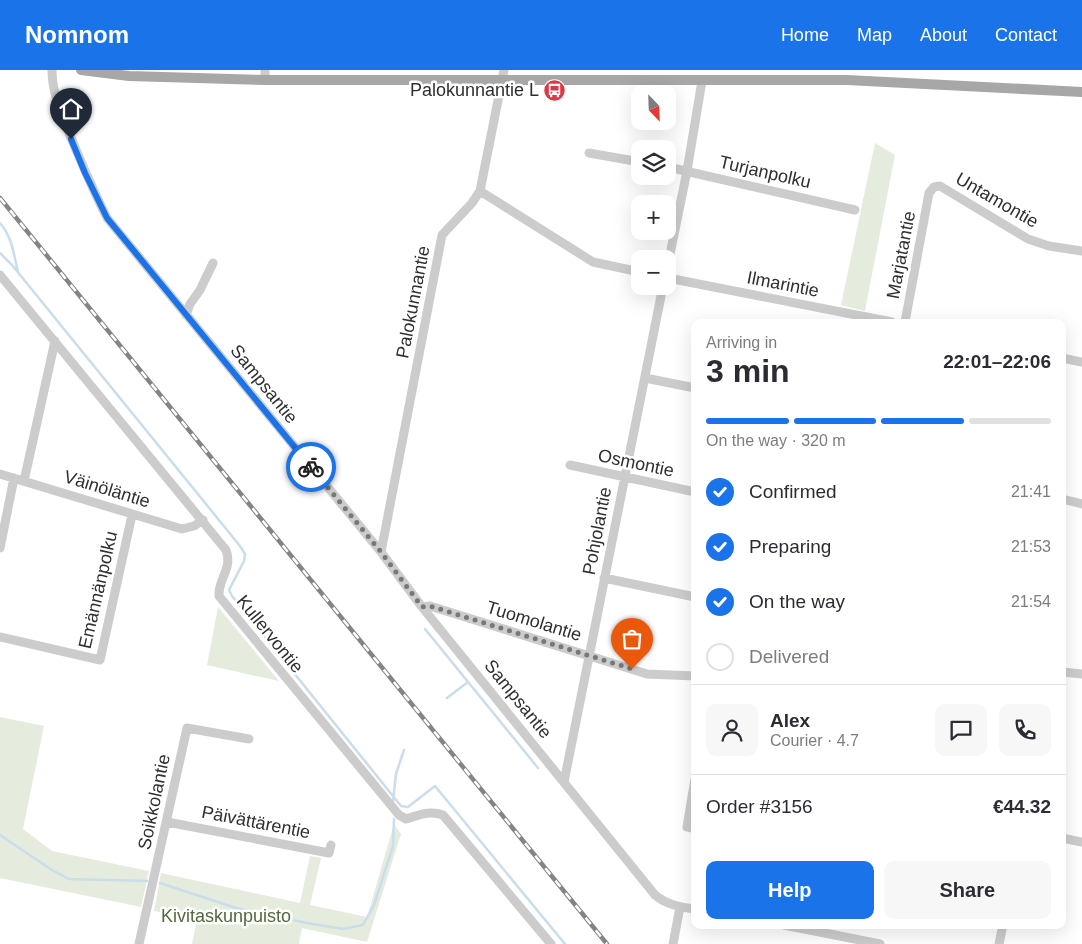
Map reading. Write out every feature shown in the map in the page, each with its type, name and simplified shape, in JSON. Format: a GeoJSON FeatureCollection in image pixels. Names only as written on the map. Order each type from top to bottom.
{"type":"FeatureCollection","features":[{"type":"Feature","properties":{"kind":"main road"},"geometry":{"type":"LineString","coordinates":[[81,70],[130,73],[502,81],[847,80],[1082,92]]}},
{"type":"Feature","properties":{"kind":"street","name":"Sampsantie"},"geometry":{"type":"LineString","coordinates":[[52,70],[52,85],[58,104],[85,173],[107,218],[381,552],[422,607],[655,895],[663,902],[680,908],[691,909]]}},
{"type":"Feature","properties":{"kind":"street","name":"Palokunnantie"},"geometry":{"type":"LineString","coordinates":[[381,552],[442,235],[472,203],[480,190],[504,70]]}},
{"type":"Feature","properties":{"kind":"street"},"geometry":{"type":"LineString","coordinates":[[671,250],[687,171],[702,81]]}},
{"type":"Feature","properties":{"kind":"street"},"geometry":{"type":"LineString","coordinates":[[589,153],[631,160]]}},
{"type":"Feature","properties":{"kind":"street","name":"Turjanpolku"},"geometry":{"type":"LineString","coordinates":[[676,169],[856,210]]}},
{"type":"Feature","properties":{"kind":"street","name":"Untamontie"},"geometry":{"type":"LineString","coordinates":[[929,193],[934,187],[940,186],[1028,239],[1049,246],[1082,251]]}},
{"type":"Feature","properties":{"kind":"street"},"geometry":{"type":"LineString","coordinates":[[480,190],[594,262],[631,270]]}},
{"type":"Feature","properties":{"kind":"street","name":"Marjatantie"},"geometry":{"type":"LineString","coordinates":[[906,319],[929,193]]}},
{"type":"Feature","properties":{"kind":"street"},"geometry":{"type":"LineString","coordinates":[[186,315],[190,304],[200,290],[213,263]]}},
{"type":"Feature","properties":{"kind":"street","name":"Kullervontie"},"geometry":{"type":"LineString","coordinates":[[0,275],[226,550],[230,559],[228,568],[218,588],[218,596],[398,815],[406,819],[429,812],[443,815],[551,944]]}},
{"type":"Feature","properties":{"kind":"street","name":"Ilmarintie"},"geometry":{"type":"LineString","coordinates":[[676,280],[877,319]]}},
{"type":"Feature","properties":{"kind":"street","name":"Pohjolantie"},"geometry":{"type":"LineString","coordinates":[[564,782],[661,295]]}},
{"type":"Feature","properties":{"kind":"street"},"geometry":{"type":"LineString","coordinates":[[24,481],[54,341]]}},
{"type":"Feature","properties":{"kind":"street"},"geometry":{"type":"LineString","coordinates":[[1066,359],[1082,362]]}},
{"type":"Feature","properties":{"kind":"street"},"geometry":{"type":"LineString","coordinates":[[644,378],[691,387]]}},
{"type":"Feature","properties":{"kind":"street","name":"Osmontie"},"geometry":{"type":"LineString","coordinates":[[570,465],[691,491]]}},
{"type":"Feature","properties":{"kind":"street","name":"Väinöläntie"},"geometry":{"type":"LineString","coordinates":[[0,474],[182,529],[194,526],[202,520]]}},
{"type":"Feature","properties":{"kind":"street"},"geometry":{"type":"LineString","coordinates":[[0,548],[14,478]]}},
{"type":"Feature","properties":{"kind":"street"},"geometry":{"type":"LineString","coordinates":[[1066,500],[1082,504]]}},
{"type":"Feature","properties":{"kind":"street","name":"Emännänpolku"},"geometry":{"type":"LineString","coordinates":[[0,637],[100,660],[132,514]]}},
{"type":"Feature","properties":{"kind":"street"},"geometry":{"type":"LineString","coordinates":[[604,578],[691,596]]}},
{"type":"Feature","properties":{"kind":"street","name":"Tuomolantie"},"geometry":{"type":"LineString","coordinates":[[422,607],[430,606],[647,674],[691,676]]}},
{"type":"Feature","properties":{"kind":"street"},"geometry":{"type":"LineString","coordinates":[[1066,672],[1082,674]]}},
{"type":"Feature","properties":{"kind":"street","name":"Soikkolantie"},"geometry":{"type":"LineString","coordinates":[[139,944],[187,728],[249,739]]}},
{"type":"Feature","properties":{"kind":"street"},"geometry":{"type":"LineString","coordinates":[[691,803],[687,827],[691,828]]}},
{"type":"Feature","properties":{"kind":"street","name":"Päivättärentie"},"geometry":{"type":"LineString","coordinates":[[167,822],[329,853],[331,844]]}},
{"type":"Feature","properties":{"kind":"street"},"geometry":{"type":"LineString","coordinates":[[1066,839],[1082,842]]}},
{"type":"Feature","properties":{"kind":"street"},"geometry":{"type":"LineString","coordinates":[[673,944],[680,908]]}},
{"type":"Feature","properties":{"kind":"street"},"geometry":{"type":"LineString","coordinates":[[804,929],[880,944]]}},
{"type":"Feature","properties":{"kind":"street"},"geometry":{"type":"LineString","coordinates":[[999,944],[1002,929]]}},
{"type":"Feature","properties":{"kind":"green space"},"geometry":{"type":"Polygon","coordinates":[[[875,143],[895,155],[865,311],[841,305],[875,143]]]}},
{"type":"Feature","properties":{"kind":"green space"},"geometry":{"type":"Polygon","coordinates":[[[218,607],[279,681],[207,665],[218,607]]]}},
{"type":"Feature","properties":{"kind":"green space"},"geometry":{"type":"Polygon","coordinates":[[[0,717],[44,726],[23,829],[52,851],[149,871],[141,907],[0,878],[0,717]]]}},
{"type":"Feature","properties":{"kind":"green space","name":"Kivitaskunpuisto"},"geometry":{"type":"Polygon","coordinates":[[[394,824],[401,834],[367,942],[302,928],[299,944],[192,944],[197,919],[154,911],[161,873],[300,903],[310,856],[321,858],[310,905],[367,917],[394,824]]]}},
{"type":"Feature","properties":{"kind":"waterway"},"geometry":{"type":"LineString","coordinates":[[0,223],[10,240],[18,272]]}},
{"type":"Feature","properties":{"kind":"waterway"},"geometry":{"type":"LineString","coordinates":[[0,253],[12,265],[240,546],[245,554],[244,561],[229,590],[232,596],[401,806],[408,807],[435,786],[565,944]]}},
{"type":"Feature","properties":{"kind":"waterway"},"geometry":{"type":"LineString","coordinates":[[425,629],[538,768]]}},
{"type":"Feature","properties":{"kind":"waterway"},"geometry":{"type":"LineString","coordinates":[[447,698],[468,682]]}},
{"type":"Feature","properties":{"kind":"waterway"},"geometry":{"type":"LineString","coordinates":[[393,801],[396,774],[404,750]]}},
{"type":"Feature","properties":{"kind":"waterway"},"geometry":{"type":"LineString","coordinates":[[160,883],[236,908],[307,923],[343,929],[363,925],[374,905],[393,846],[394,819]]}},
{"type":"Feature","properties":{"kind":"waterway"},"geometry":{"type":"LineString","coordinates":[[0,835],[52,870],[69,879],[147,881]]}},
{"type":"Feature","properties":{"kind":"railway"},"geometry":{"type":"LineString","coordinates":[[0,198],[607,944]]}},
{"type":"Feature","properties":{"kind":"way so far"},"geometry":{"type":"LineString","coordinates":[[311,467],[381,552],[422,607],[430,606],[632,669]]}},
{"type":"Feature","properties":{"kind":"place","name":"Palokunnantie L"},"geometry":{"type":"Point","coordinates":[555,90]}},
{"type":"Feature","properties":{"kind":"route"},"geometry":{"type":"LineString","coordinates":[[71,139],[107,218],[311,467]]}}]}
